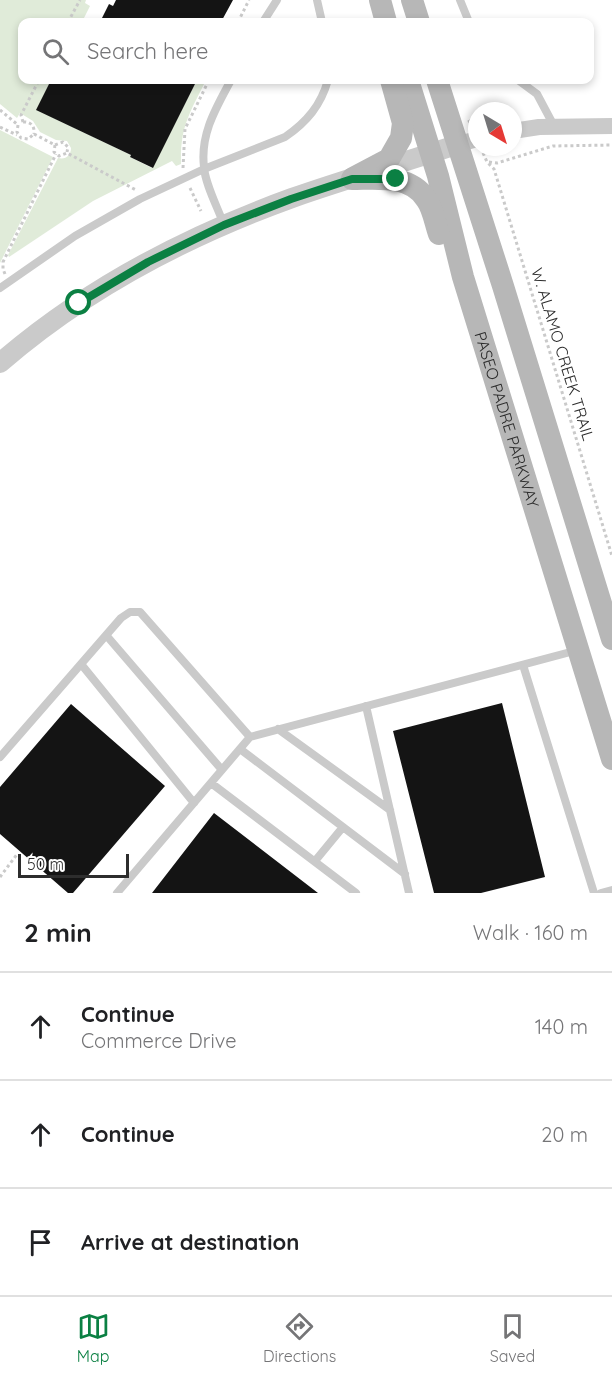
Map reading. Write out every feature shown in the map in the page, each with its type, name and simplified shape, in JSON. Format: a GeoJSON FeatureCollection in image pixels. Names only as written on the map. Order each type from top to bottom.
{"type":"FeatureCollection","features":[{"type":"Feature","properties":{"kind":"main road"},"geometry":{"type":"LineString","coordinates":[[380,0],[385,18]]}},
{"type":"Feature","properties":{"kind":"main road"},"geometry":{"type":"LineString","coordinates":[[412,0],[418,18]]}},
{"type":"Feature","properties":{"kind":"main road"},"geometry":{"type":"LineString","coordinates":[[352,179],[389,159],[401,138],[403,123],[392,84]]}},
{"type":"Feature","properties":{"kind":"main road","name":"PASEO PADRE PARKWAY"},"geometry":{"type":"LineString","coordinates":[[409,84],[432,153],[463,277],[612,759]]}},
{"type":"Feature","properties":{"kind":"main road"},"geometry":{"type":"LineString","coordinates":[[439,84],[467,142],[503,286],[612,639]]}},
{"type":"Feature","properties":{"kind":"main road"},"geometry":{"type":"LineString","coordinates":[[352,179],[396,179],[416,188],[428,201],[451,271],[463,277]]}},
{"type":"Feature","properties":{"kind":"street"},"geometry":{"type":"LineString","coordinates":[[522,130],[554,126],[612,126]]}},
{"type":"Feature","properties":{"kind":"street"},"geometry":{"type":"LineString","coordinates":[[0,363],[18,347],[79,303],[148,262],[224,225],[291,199],[467,142]]}},
{"type":"Feature","properties":{"kind":"lane"},"geometry":{"type":"LineString","coordinates":[[266,18],[278,0]]}},
{"type":"Feature","properties":{"kind":"lane"},"geometry":{"type":"LineString","coordinates":[[317,0],[321,18]]}},
{"type":"Feature","properties":{"kind":"lane"},"geometry":{"type":"LineString","coordinates":[[460,0],[467,18]]}},
{"type":"Feature","properties":{"kind":"lane"},"geometry":{"type":"LineString","coordinates":[[224,225],[204,169],[204,136],[229,84]]}},
{"type":"Feature","properties":{"kind":"lane"},"geometry":{"type":"LineString","coordinates":[[0,288],[75,236],[147,196],[204,169],[285,137],[313,113],[327,84]]}},
{"type":"Feature","properties":{"kind":"lane"},"geometry":{"type":"LineString","coordinates":[[523,84],[537,94],[554,126]]}},
{"type":"Feature","properties":{"kind":"lane"},"geometry":{"type":"LineString","coordinates":[[0,758],[121,618],[130,612],[140,612],[250,737]]}},
{"type":"Feature","properties":{"kind":"lane"},"geometry":{"type":"LineString","coordinates":[[106,635],[222,770]]}},
{"type":"Feature","properties":{"kind":"lane"},"geometry":{"type":"LineString","coordinates":[[117,893],[250,737],[579,650]]}},
{"type":"Feature","properties":{"kind":"lane"},"geometry":{"type":"LineString","coordinates":[[81,664],[194,803]]}},
{"type":"Feature","properties":{"kind":"lane"},"geometry":{"type":"LineString","coordinates":[[523,665],[594,893]]}},
{"type":"Feature","properties":{"kind":"lane"},"geometry":{"type":"LineString","coordinates":[[366,706],[409,893]]}},
{"type":"Feature","properties":{"kind":"lane"},"geometry":{"type":"LineString","coordinates":[[278,729],[390,810]]}},
{"type":"Feature","properties":{"kind":"lane"},"geometry":{"type":"LineString","coordinates":[[240,749],[405,874]]}},
{"type":"Feature","properties":{"kind":"lane"},"geometry":{"type":"LineString","coordinates":[[211,783],[356,893]]}},
{"type":"Feature","properties":{"kind":"lane"},"geometry":{"type":"LineString","coordinates":[[315,861],[343,827]]}},
{"type":"Feature","properties":{"kind":"lane"},"geometry":{"type":"LineString","coordinates":[[601,893],[612,890]]}},
{"type":"Feature","properties":{"kind":"path"},"geometry":{"type":"LineString","coordinates":[[70,18],[80,0]]}},
{"type":"Feature","properties":{"kind":"path"},"geometry":{"type":"LineString","coordinates":[[240,18],[249,0]]}},
{"type":"Feature","properties":{"kind":"path"},"geometry":{"type":"LineString","coordinates":[[18,136],[17,128],[21,115],[37,84]]}},
{"type":"Feature","properties":{"kind":"path"},"geometry":{"type":"LineString","coordinates":[[183,170],[185,129],[207,84]]}},
{"type":"Feature","properties":{"kind":"path"},"geometry":{"type":"LineString","coordinates":[[0,110],[20,123],[30,123],[34,134]]}},
{"type":"Feature","properties":{"kind":"path"},"geometry":{"type":"LineString","coordinates":[[0,127],[25,140],[34,134]]}},
{"type":"Feature","properties":{"kind":"path"},"geometry":{"type":"LineString","coordinates":[[34,134],[55,145]]}},
{"type":"Feature","properties":{"kind":"path"},"geometry":{"type":"LineString","coordinates":[[55,145],[60,142],[66,144],[67,153]]}},
{"type":"Feature","properties":{"kind":"path"},"geometry":{"type":"LineString","coordinates":[[9,280],[3,269],[3,262],[56,154],[55,145]]}},
{"type":"Feature","properties":{"kind":"path"},"geometry":{"type":"LineString","coordinates":[[487,162],[497,163],[553,146],[612,145]]}},
{"type":"Feature","properties":{"kind":"path"},"geometry":{"type":"LineString","coordinates":[[56,154],[62,156],[67,153]]}},
{"type":"Feature","properties":{"kind":"path"},"geometry":{"type":"LineString","coordinates":[[67,153],[147,196]]}},
{"type":"Feature","properties":{"kind":"path","name":"W. ALAMO CREEK TRAIL"},"geometry":{"type":"LineString","coordinates":[[485,156],[494,169],[612,556]]}},
{"type":"Feature","properties":{"kind":"path"},"geometry":{"type":"LineString","coordinates":[[188,184],[201,211]]}},
{"type":"Feature","properties":{"kind":"path"},"geometry":{"type":"LineString","coordinates":[[0,877],[18,853]]}},
{"type":"Feature","properties":{"kind":"green space"},"geometry":{"type":"Polygon","coordinates":[[[0,0],[86,0],[85,3],[90,6],[84,18],[18,18],[18,84],[49,84],[37,110],[131,155],[130,157],[152,168],[195,84],[204,84],[184,129],[181,164],[176,166],[172,161],[93,201],[9,257],[58,158],[67,156],[71,148],[67,141],[56,140],[40,132],[33,121],[20,113],[17,118],[0,104],[0,0]]]}},
{"type":"Feature","properties":{"kind":"green space"},"geometry":{"type":"Polygon","coordinates":[[[0,130],[53,157],[0,263],[0,130]]]}},
{"type":"Feature","properties":{"kind":"building"},"geometry":{"type":"Polygon","coordinates":[[[116,0],[233,0],[223,18],[102,18],[109,4],[113,6],[116,0]]]}},
{"type":"Feature","properties":{"kind":"building"},"geometry":{"type":"Polygon","coordinates":[[[49,84],[195,84],[153,168],[130,157],[131,155],[36,110],[49,84]]]}},
{"type":"Feature","properties":{"kind":"building"},"geometry":{"type":"Polygon","coordinates":[[[502,703],[545,877],[481,893],[434,893],[393,731],[502,703]]]}},
{"type":"Feature","properties":{"kind":"building"},"geometry":{"type":"Polygon","coordinates":[[[71,704],[165,786],[73,893],[68,893],[0,834],[0,787],[71,704]]]}},
{"type":"Feature","properties":{"kind":"building"},"geometry":{"type":"Polygon","coordinates":[[[214,813],[318,893],[152,893],[214,813]]]}},
{"type":"Feature","properties":{"kind":"route"},"geometry":{"type":"LineString","coordinates":[[79,303],[148,262],[224,225],[291,199],[352,179],[396,179]]}}]}
